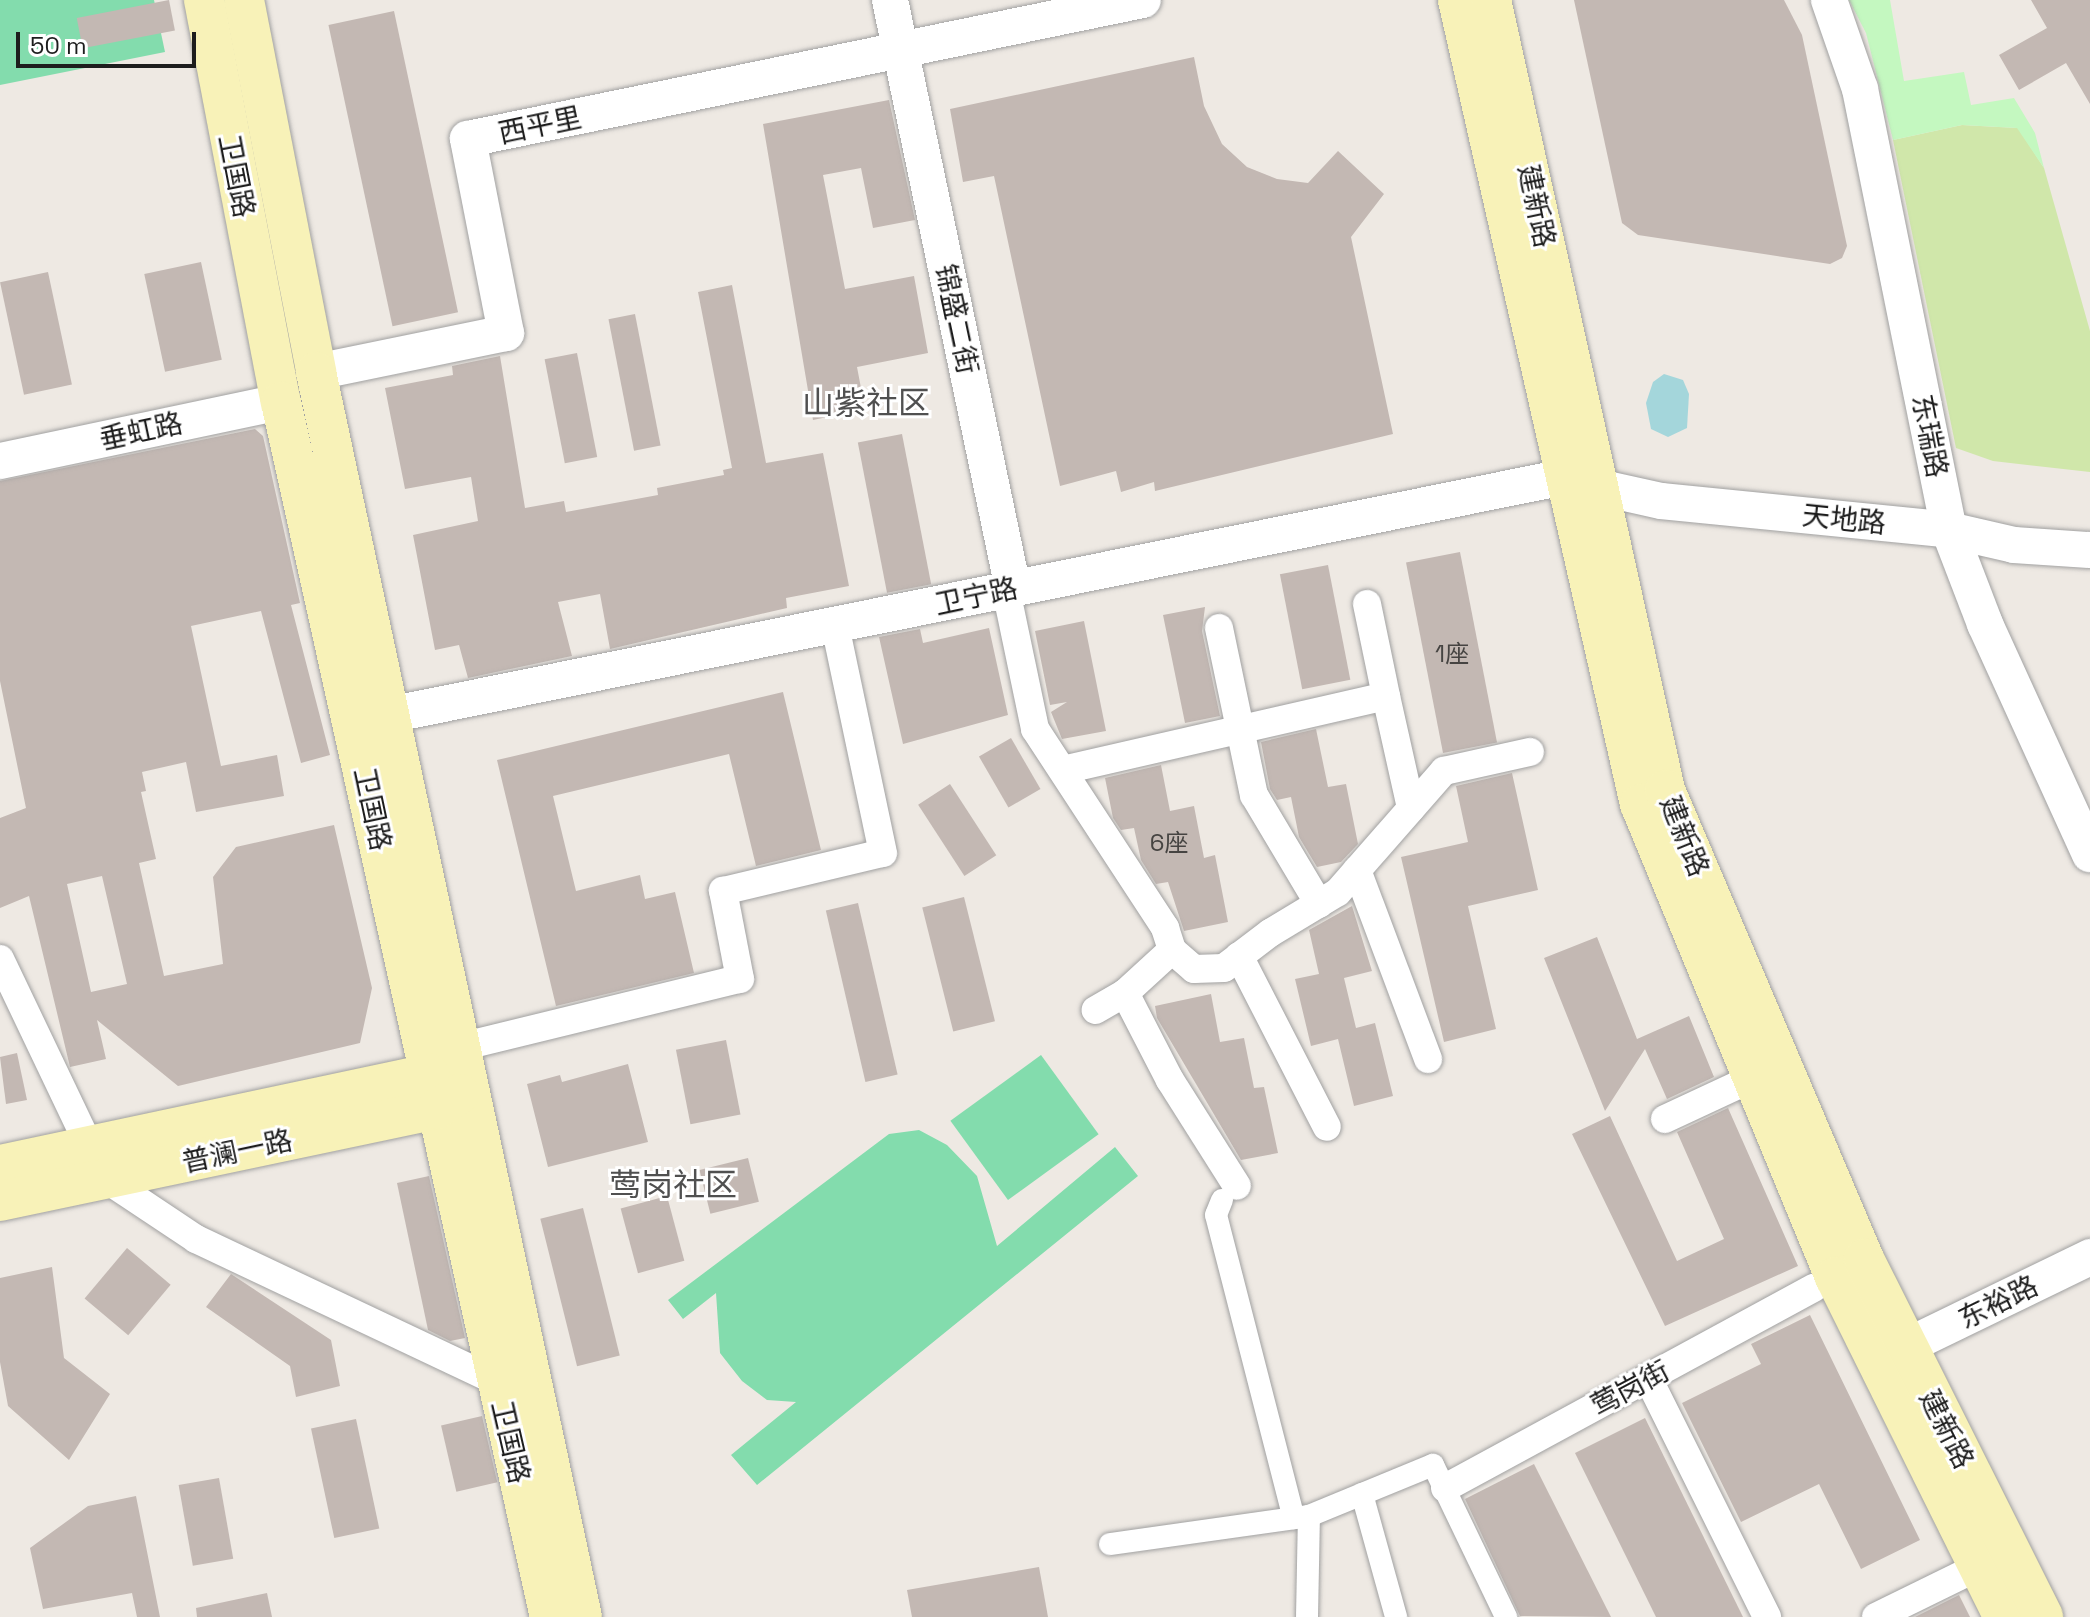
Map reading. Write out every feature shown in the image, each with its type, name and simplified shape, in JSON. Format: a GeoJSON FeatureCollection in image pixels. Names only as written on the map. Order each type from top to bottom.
{"type":"FeatureCollection","features":[{"type":"Feature","properties":{"kind":"main road","name":"卫国路"},"geometry":{"type":"LineString","coordinates":[[204,0],[281,402],[445,1090],[582,1617]]}},
{"type":"Feature","properties":{"kind":"main road"},"geometry":{"type":"LineString","coordinates":[[244,0],[316,372],[460,1047],[445,1090]]}},
{"type":"Feature","properties":{"kind":"main road","name":"建新路"},"geometry":{"type":"LineString","coordinates":[[1458,0],[1581,482],[1665,790],[1905,1347],[2043,1617]]}},
{"type":"Feature","properties":{"kind":"main road","name":"建新路"},"geometry":{"type":"LineString","coordinates":[[1491,0],[1640,804],[1835,1277],[2004,1617]]}},
{"type":"Feature","properties":{"kind":"main road","name":"卫国路"},"geometry":{"type":"LineString","coordinates":[[445,1090],[498,1382],[550,1617]]}},
{"type":"Feature","properties":{"kind":"main road","name":"普澜一路"},"geometry":{"type":"LineString","coordinates":[[0,1165],[98,1162],[445,1090]]}},
{"type":"Feature","properties":{"kind":"main road","name":"普澜一路"},"geometry":{"type":"LineString","coordinates":[[0,1201],[98,1162]]}},
{"type":"Feature","properties":{"kind":"street","name":"锦盛二街"},"geometry":{"type":"LineString","coordinates":[[890,0],[1009,590]]}},
{"type":"Feature","properties":{"kind":"street"},"geometry":{"type":"LineString","coordinates":[[901,49],[1143,0]]}},
{"type":"Feature","properties":{"kind":"street","name":"东瑞路"},"geometry":{"type":"LineString","coordinates":[[1829,0],[1860,89],[1949,530],[1985,624],[2090,854]]}},
{"type":"Feature","properties":{"kind":"street","name":"西平里"},"geometry":{"type":"LineString","coordinates":[[316,372],[506,333],[468,139],[901,49]]}},
{"type":"Feature","properties":{"kind":"street","name":"垂虹路"},"geometry":{"type":"LineString","coordinates":[[0,461],[281,402]]}},
{"type":"Feature","properties":{"kind":"street","name":"天地路"},"geometry":{"type":"LineString","coordinates":[[1581,482],[1661,501],[1949,530],[2014,545],[2090,550]]}},
{"type":"Feature","properties":{"kind":"street","name":"卫宁路"},"geometry":{"type":"LineString","coordinates":[[389,715],[1009,590],[1581,482]]}},
{"type":"Feature","properties":{"kind":"street"},"geometry":{"type":"LineString","coordinates":[[1009,590],[1035,729],[1165,928],[1172,950],[1194,969],[1224,968],[1338,892],[1444,771],[1530,752]]}},
{"type":"Feature","properties":{"kind":"street"},"geometry":{"type":"LineString","coordinates":[[1367,604],[1411,808]]}},
{"type":"Feature","properties":{"kind":"street"},"geometry":{"type":"LineString","coordinates":[[460,1047],[740,979],[723,891],[883,853],[835,625]]}},
{"type":"Feature","properties":{"kind":"street"},"geometry":{"type":"LineString","coordinates":[[1219,628],[1254,795],[1319,904]]}},
{"type":"Feature","properties":{"kind":"street"},"geometry":{"type":"LineString","coordinates":[[1063,770],[1386,696]]}},
{"type":"Feature","properties":{"kind":"street"},"geometry":{"type":"LineString","coordinates":[[1357,870],[1428,1059]]}},
{"type":"Feature","properties":{"kind":"street"},"geometry":{"type":"LineString","coordinates":[[1096,1010],[1125,993],[1172,950]]}},
{"type":"Feature","properties":{"kind":"street"},"geometry":{"type":"LineString","coordinates":[[1239,956],[1327,1127]]}},
{"type":"Feature","properties":{"kind":"street"},"geometry":{"type":"LineString","coordinates":[[0,959],[98,1162],[196,1239],[498,1382]]}},
{"type":"Feature","properties":{"kind":"street"},"geometry":{"type":"LineString","coordinates":[[1125,993],[1229,1193],[1216,1215],[1302,1517],[1307,1617]]}},
{"type":"Feature","properties":{"kind":"street"},"geometry":{"type":"LineString","coordinates":[[1665,1119],[1753,1078]]}},
{"type":"Feature","properties":{"kind":"street","name":"东裕路"},"geometry":{"type":"LineString","coordinates":[[1905,1347],[2090,1257]]}},
{"type":"Feature","properties":{"kind":"street","name":"莺岗街"},"geometry":{"type":"LineString","coordinates":[[1445,1488],[1814,1288]]}},
{"type":"Feature","properties":{"kind":"street"},"geometry":{"type":"LineString","coordinates":[[1648,1378],[1767,1617]]}},
{"type":"Feature","properties":{"kind":"street"},"geometry":{"type":"LineString","coordinates":[[1110,1544],[1302,1517],[1433,1465],[1506,1617]]}},
{"type":"Feature","properties":{"kind":"street"},"geometry":{"type":"LineString","coordinates":[[1362,1494],[1396,1617]]}},
{"type":"Feature","properties":{"kind":"street"},"geometry":{"type":"LineString","coordinates":[[1876,1617],[1978,1567]]}},
{"type":"Feature","properties":{"kind":"green space"},"geometry":{"type":"Polygon","coordinates":[[[0,0],[154,0],[165,52],[0,85],[0,0]]]}},
{"type":"Feature","properties":{"kind":"green space"},"geometry":{"type":"Polygon","coordinates":[[[1849,0],[1890,0],[1904,81],[1964,72],[1971,105],[2014,98],[2035,133],[2044,168],[2017,128],[1962,125],[1893,140],[1866,33],[1849,0]]]}},
{"type":"Feature","properties":{"kind":"green space"},"geometry":{"type":"Polygon","coordinates":[[[1962,125],[2018,128],[2044,168],[2090,331],[2090,472],[1993,461],[1956,448],[1893,140],[1962,125]]]}},
{"type":"Feature","properties":{"kind":"green space"},"geometry":{"type":"Polygon","coordinates":[[[1041,1055],[1099,1134],[1008,1200],[950,1121],[1041,1055]]]}},
{"type":"Feature","properties":{"kind":"green space"},"geometry":{"type":"Polygon","coordinates":[[[919,1130],[947,1145],[977,1176],[997,1246],[1115,1147],[1138,1176],[757,1485],[731,1455],[796,1402],[767,1400],[742,1381],[720,1353],[716,1293],[683,1319],[668,1300],[889,1134],[919,1130]]]}},
{"type":"Feature","properties":{"kind":"water"},"geometry":{"type":"Polygon","coordinates":[[[1664,374],[1683,380],[1689,394],[1687,428],[1668,437],[1651,429],[1646,403],[1653,382],[1664,374]]]}},
{"type":"Feature","properties":{"kind":"building"},"geometry":{"type":"Polygon","coordinates":[[[169,0],[175,30],[83,48],[77,18],[169,0]]]}},
{"type":"Feature","properties":{"kind":"building"},"geometry":{"type":"Polygon","coordinates":[[[1574,0],[1784,0],[1802,35],[1847,246],[1842,258],[1830,264],[1638,235],[1622,223],[1574,0]]]}},
{"type":"Feature","properties":{"kind":"building"},"geometry":{"type":"Polygon","coordinates":[[[2031,0],[2090,0],[2090,104],[2066,63],[2019,90],[1999,55],[2047,28],[2031,0]]]}},
{"type":"Feature","properties":{"kind":"building"},"geometry":{"type":"Polygon","coordinates":[[[394,11],[458,312],[393,326],[328,25],[394,11]]]}},
{"type":"Feature","properties":{"kind":"building"},"geometry":{"type":"Polygon","coordinates":[[[1194,57],[1204,106],[1222,144],[1247,167],[1277,179],[1308,183],[1338,151],[1384,194],[1351,237],[1393,434],[1155,491],[1154,482],[1121,492],[1116,471],[1060,486],[994,176],[963,182],[950,109],[1194,57]]]}},
{"type":"Feature","properties":{"kind":"building"},"geometry":{"type":"Polygon","coordinates":[[[889,100],[915,220],[873,228],[861,168],[823,175],[845,289],[914,276],[928,353],[857,367],[865,409],[813,420],[763,124],[889,100]]]}},
{"type":"Feature","properties":{"kind":"building"},"geometry":{"type":"Polygon","coordinates":[[[201,262],[222,360],[165,372],[144,274],[201,262]]]}},
{"type":"Feature","properties":{"kind":"building"},"geometry":{"type":"Polygon","coordinates":[[[48,272],[72,384],[24,395],[0,282],[48,272]]]}},
{"type":"Feature","properties":{"kind":"building"},"geometry":{"type":"Polygon","coordinates":[[[732,285],[766,463],[823,453],[849,586],[786,598],[787,608],[610,649],[600,594],[558,602],[572,656],[468,678],[459,645],[435,650],[413,535],[478,521],[471,477],[405,489],[385,388],[453,375],[452,366],[500,356],[525,508],[564,501],[566,512],[658,495],[657,488],[724,475],[723,470],[732,468],[698,292],[732,285]]]}},
{"type":"Feature","properties":{"kind":"building"},"geometry":{"type":"Polygon","coordinates":[[[635,314],[661,446],[634,451],[608,319],[635,314]]]}},
{"type":"Feature","properties":{"kind":"building"},"geometry":{"type":"Polygon","coordinates":[[[577,353],[597,457],[565,463],[545,359],[577,353]]]}},
{"type":"Feature","properties":{"kind":"building"},"geometry":{"type":"Polygon","coordinates":[[[255,429],[263,436],[300,603],[291,605],[330,755],[301,763],[261,611],[191,626],[221,766],[277,755],[284,796],[196,812],[186,762],[142,772],[146,791],[141,792],[156,859],[139,863],[164,976],[223,964],[213,877],[236,847],[334,825],[372,988],[360,1043],[178,1086],[97,1020],[106,1059],[70,1067],[29,896],[0,908],[0,818],[26,808],[0,681],[0,481],[255,429]],[[102,876],[67,884],[91,992],[127,984],[102,876]]]}},
{"type":"Feature","properties":{"kind":"building"},"geometry":{"type":"Polygon","coordinates":[[[902,434],[931,584],[887,593],[858,443],[902,434]]]}},
{"type":"Feature","properties":{"kind":"building"},"geometry":{"type":"Polygon","coordinates":[[[1460,552],[1497,742],[1443,753],[1406,562],[1460,552]]]}},
{"type":"Feature","properties":{"kind":"building"},"geometry":{"type":"Polygon","coordinates":[[[1328,565],[1350,680],[1302,689],[1280,574],[1328,565]]]}},
{"type":"Feature","properties":{"kind":"building"},"geometry":{"type":"Polygon","coordinates":[[[1205,607],[1202,631],[1220,716],[1185,723],[1163,615],[1205,607]]]}},
{"type":"Feature","properties":{"kind":"building"},"geometry":{"type":"Polygon","coordinates":[[[1084,621],[1106,731],[1062,739],[1051,712],[1067,702],[1050,705],[1035,631],[1084,621]]]}},
{"type":"Feature","properties":{"kind":"building"},"geometry":{"type":"Polygon","coordinates":[[[989,628],[1008,715],[903,744],[879,637],[920,629],[923,643],[989,628]]]}},
{"type":"Feature","properties":{"kind":"building"},"geometry":{"type":"Polygon","coordinates":[[[783,692],[821,850],[756,866],[729,754],[553,796],[576,891],[640,875],[645,899],[675,892],[694,973],[556,1006],[497,760],[783,692]]]}},
{"type":"Feature","properties":{"kind":"building"},"geometry":{"type":"Polygon","coordinates":[[[1316,729],[1328,787],[1346,784],[1358,844],[1341,862],[1317,867],[1299,837],[1291,797],[1277,800],[1270,789],[1261,742],[1316,729]]]}},
{"type":"Feature","properties":{"kind":"building"},"geometry":{"type":"Polygon","coordinates":[[[1011,738],[1040,789],[1008,808],[979,756],[1011,738]]]}},
{"type":"Feature","properties":{"kind":"building"},"geometry":{"type":"Polygon","coordinates":[[[1161,765],[1170,811],[1194,806],[1204,858],[1215,855],[1228,922],[1184,931],[1168,882],[1156,884],[1141,860],[1134,828],[1121,830],[1113,818],[1105,778],[1161,765]]]}},
{"type":"Feature","properties":{"kind":"building"},"geometry":{"type":"Polygon","coordinates":[[[1512,773],[1538,890],[1468,906],[1496,1029],[1444,1042],[1401,857],[1468,842],[1456,786],[1512,773]]]}},
{"type":"Feature","properties":{"kind":"building"},"geometry":{"type":"Polygon","coordinates":[[[950,784],[996,855],[964,876],[918,805],[950,784]]]}},
{"type":"Feature","properties":{"kind":"building"},"geometry":{"type":"Polygon","coordinates":[[[964,897],[995,1021],[953,1032],[922,907],[964,897]]]}},
{"type":"Feature","properties":{"kind":"building"},"geometry":{"type":"Polygon","coordinates":[[[858,903],[898,1074],[865,1082],[826,910],[858,903]]]}},
{"type":"Feature","properties":{"kind":"building"},"geometry":{"type":"Polygon","coordinates":[[[1352,906],[1372,971],[1344,978],[1356,1028],[1375,1023],[1393,1096],[1354,1106],[1338,1039],[1311,1046],[1295,979],[1319,974],[1309,930],[1352,906]]]}},
{"type":"Feature","properties":{"kind":"building"},"geometry":{"type":"Polygon","coordinates":[[[1597,937],[1637,1039],[1689,1016],[1714,1077],[1667,1099],[1645,1049],[1605,1111],[1544,958],[1597,937]]]}},
{"type":"Feature","properties":{"kind":"building"},"geometry":{"type":"Polygon","coordinates":[[[1211,994],[1220,1042],[1244,1038],[1254,1088],[1264,1087],[1278,1153],[1241,1160],[1157,1018],[1155,1006],[1211,994]]]}},
{"type":"Feature","properties":{"kind":"building"},"geometry":{"type":"Polygon","coordinates":[[[726,1040],[741,1115],[690,1124],[676,1050],[726,1040]]]}},
{"type":"Feature","properties":{"kind":"building"},"geometry":{"type":"Polygon","coordinates":[[[17,1053],[27,1100],[6,1104],[0,1057],[17,1053]]]}},
{"type":"Feature","properties":{"kind":"building"},"geometry":{"type":"Polygon","coordinates":[[[628,1064],[648,1142],[548,1167],[527,1084],[560,1075],[562,1082],[628,1064]]]}},
{"type":"Feature","properties":{"kind":"building"},"geometry":{"type":"Polygon","coordinates":[[[1728,1108],[1798,1266],[1665,1326],[1572,1134],[1610,1116],[1677,1261],[1724,1239],[1677,1132],[1728,1108]]]}},
{"type":"Feature","properties":{"kind":"building"},"geometry":{"type":"Polygon","coordinates":[[[748,1158],[759,1202],[710,1214],[699,1170],[748,1158]]]}},
{"type":"Feature","properties":{"kind":"building"},"geometry":{"type":"Polygon","coordinates":[[[429,1176],[465,1338],[450,1341],[428,1330],[397,1183],[429,1176]]]}},
{"type":"Feature","properties":{"kind":"building"},"geometry":{"type":"Polygon","coordinates":[[[667,1196],[684,1261],[638,1273],[621,1208],[667,1196]]]}},
{"type":"Feature","properties":{"kind":"building"},"geometry":{"type":"Polygon","coordinates":[[[583,1208],[620,1355],[577,1366],[540,1219],[583,1208]]]}},
{"type":"Feature","properties":{"kind":"building"},"geometry":{"type":"Polygon","coordinates":[[[127,1248],[171,1285],[128,1335],[85,1299],[127,1248]]]}},
{"type":"Feature","properties":{"kind":"building"},"geometry":{"type":"Polygon","coordinates":[[[52,1267],[64,1358],[110,1394],[69,1460],[8,1406],[0,1362],[0,1278],[52,1267]]]}},
{"type":"Feature","properties":{"kind":"building"},"geometry":{"type":"Polygon","coordinates":[[[231,1274],[331,1340],[340,1386],[296,1397],[290,1366],[206,1307],[231,1274]]]}},
{"type":"Feature","properties":{"kind":"building"},"geometry":{"type":"Polygon","coordinates":[[[1810,1315],[1920,1540],[1861,1569],[1819,1484],[1741,1522],[1682,1403],[1761,1364],[1751,1344],[1810,1315]]]}},
{"type":"Feature","properties":{"kind":"building"},"geometry":{"type":"Polygon","coordinates":[[[482,1416],[497,1482],[456,1492],[441,1425],[482,1416]]]}},
{"type":"Feature","properties":{"kind":"building"},"geometry":{"type":"Polygon","coordinates":[[[1645,1418],[1743,1617],[1656,1617],[1575,1453],[1645,1418]]]}},
{"type":"Feature","properties":{"kind":"building"},"geometry":{"type":"Polygon","coordinates":[[[356,1419],[379,1529],[334,1538],[311,1429],[356,1419]]]}},
{"type":"Feature","properties":{"kind":"building"},"geometry":{"type":"Polygon","coordinates":[[[1534,1464],[1611,1617],[1520,1616],[1465,1499],[1534,1464]]]}},
{"type":"Feature","properties":{"kind":"building"},"geometry":{"type":"Polygon","coordinates":[[[219,1478],[233,1559],[193,1566],[179,1485],[219,1478]]]}},
{"type":"Feature","properties":{"kind":"building"},"geometry":{"type":"Polygon","coordinates":[[[136,1496],[160,1617],[137,1617],[132,1593],[43,1609],[30,1548],[88,1506],[136,1496]]]}},
{"type":"Feature","properties":{"kind":"building"},"geometry":{"type":"Polygon","coordinates":[[[1039,1567],[1048,1617],[912,1617],[907,1590],[1039,1567]]]}},
{"type":"Feature","properties":{"kind":"building"},"geometry":{"type":"Polygon","coordinates":[[[267,1593],[272,1617],[197,1617],[196,1608],[267,1593]]]}},
{"type":"Feature","properties":{"kind":"building"},"geometry":{"type":"Polygon","coordinates":[[[1959,1595],[1970,1617],[1915,1617],[1959,1595]]]}},
{"type":"Feature","properties":{"kind":"district","name":"山紫社区"},"geometry":{"type":"Point","coordinates":[866,403]}},
{"type":"Feature","properties":{"kind":"district","name":"莺岗社区"},"geometry":{"type":"Point","coordinates":[673,1185]}}]}
